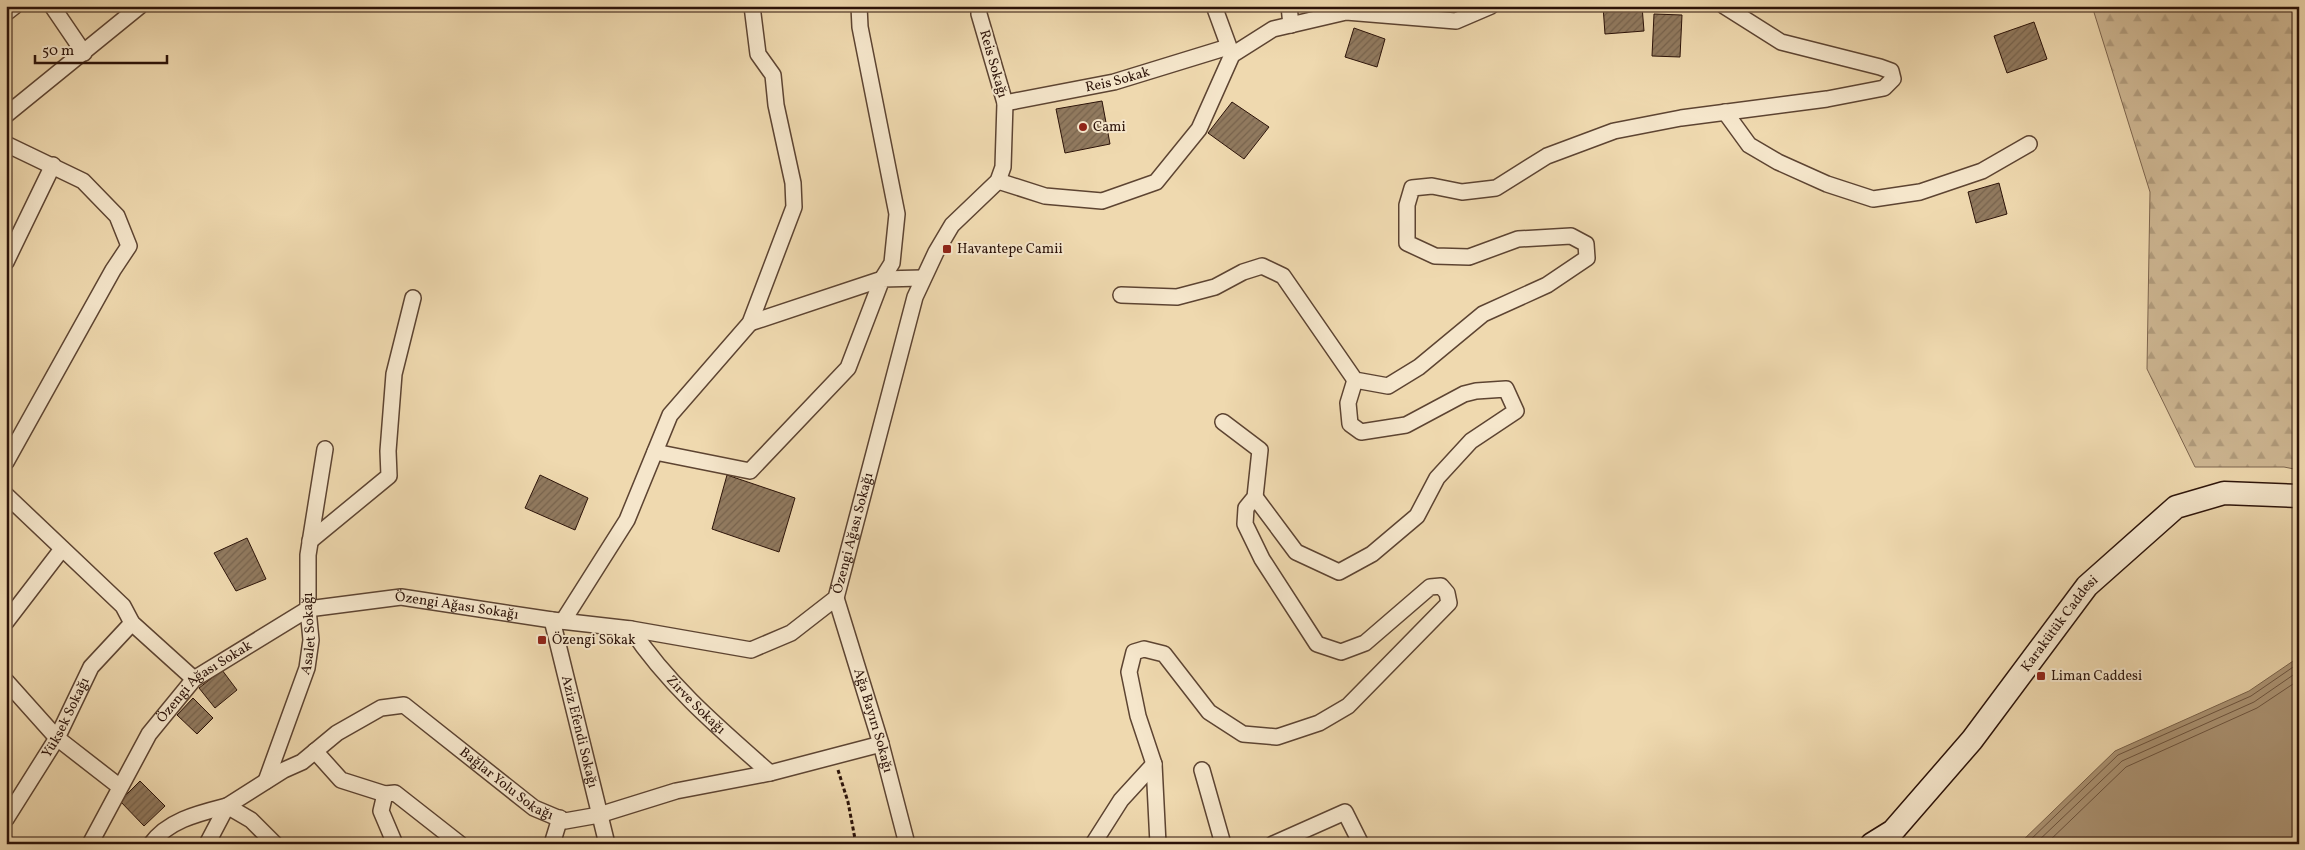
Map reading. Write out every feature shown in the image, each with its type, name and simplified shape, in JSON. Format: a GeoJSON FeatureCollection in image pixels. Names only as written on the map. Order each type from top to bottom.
{"type":"FeatureCollection","features":[{"type":"Feature","properties":{"kind":"main road","name":"Karakütük Caddesi"},"geometry":{"type":"LineString","coordinates":[[1872,844],[1893,830],[1972,740],[2088,586],[2176,507],[2224,493],[2299,496]]}},
{"type":"Feature","properties":{"kind":"street"},"geometry":{"type":"LineString","coordinates":[[6,13],[15,6]]}},
{"type":"Feature","properties":{"kind":"street"},"geometry":{"type":"LineString","coordinates":[[52,6],[84,53]]}},
{"type":"Feature","properties":{"kind":"street"},"geometry":{"type":"LineString","coordinates":[[6,115],[140,6]]}},
{"type":"Feature","properties":{"kind":"street"},"geometry":{"type":"LineString","coordinates":[[557,620],[627,520],[670,416],[750,322],[794,207],[793,183],[776,106],[773,75],[758,54],[752,6]]}},
{"type":"Feature","properties":{"kind":"street"},"geometry":{"type":"LineString","coordinates":[[655,452],[750,471],[848,368],[882,278],[892,263],[897,214],[860,27],[859,6]]}},
{"type":"Feature","properties":{"kind":"street","name":"Reis Sokağı"},"geometry":{"type":"LineString","coordinates":[[979,6],[979,14],[1005,103],[1003,167],[998,180]]}},
{"type":"Feature","properties":{"kind":"street"},"geometry":{"type":"LineString","coordinates":[[998,180],[1045,196],[1102,201],[1156,182],[1200,129],[1230,51],[1214,6]]}},
{"type":"Feature","properties":{"kind":"street"},"geometry":{"type":"LineString","coordinates":[[1289,6],[1292,24]]}},
{"type":"Feature","properties":{"kind":"street"},"geometry":{"type":"LineString","coordinates":[[1458,14],[1491,6]]}},
{"type":"Feature","properties":{"kind":"street"},"geometry":{"type":"LineString","coordinates":[[1121,295],[1177,297],[1215,287],[1243,272],[1262,266],[1283,276],[1355,380],[1388,386],[1419,366],[1483,314],[1547,285],[1587,258],[1586,244],[1571,236],[1518,239],[1469,257],[1435,256],[1407,243],[1407,205],[1412,188],[1432,186],[1462,192],[1496,188],[1547,156],[1614,131],[1681,118],[1827,99],[1884,88],[1893,79],[1891,71],[1880,67],[1781,42],[1724,6]]}},
{"type":"Feature","properties":{"kind":"street","name":"Reis Sokak"},"geometry":{"type":"LineString","coordinates":[[1005,103],[1114,82],[1230,51],[1274,29],[1346,12],[1458,14]]}},
{"type":"Feature","properties":{"kind":"street"},"geometry":{"type":"LineString","coordinates":[[1725,112],[1749,145],[1778,162],[1827,184],[1872,199],[1920,192],[1982,171],[2029,144]]}},
{"type":"Feature","properties":{"kind":"street"},"geometry":{"type":"LineString","coordinates":[[6,144],[83,181],[117,216],[129,246],[113,270],[6,462]]}},
{"type":"Feature","properties":{"kind":"street"},"geometry":{"type":"LineString","coordinates":[[6,262],[53,165]]}},
{"type":"Feature","properties":{"kind":"street","name":"Özengi Ağası Sokağı"},"geometry":{"type":"LineString","coordinates":[[383,599],[401,597],[632,629],[751,650],[791,633],[836,598],[876,440],[915,297],[922,278],[952,225],[998,180]]}},
{"type":"Feature","properties":{"kind":"street"},"geometry":{"type":"LineString","coordinates":[[750,322],[882,278],[922,278]]}},
{"type":"Feature","properties":{"kind":"street"},"geometry":{"type":"LineString","coordinates":[[310,541],[389,476],[388,451],[394,374],[413,298]]}},
{"type":"Feature","properties":{"kind":"street"},"geometry":{"type":"LineString","coordinates":[[1255,497],[1296,552],[1339,572],[1372,554],[1417,516],[1437,478],[1471,441],[1516,410],[1506,389],[1476,391],[1464,394],[1406,425],[1361,432],[1350,424],[1348,403],[1355,380]]}},
{"type":"Feature","properties":{"kind":"street"},"geometry":{"type":"LineString","coordinates":[[1158,844],[1154,764],[1138,716],[1128,672],[1134,652],[1144,649],[1164,654],[1209,712],[1243,734],[1277,737],[1319,724],[1348,706],[1449,603],[1448,593],[1442,586],[1430,587],[1366,643],[1341,652],[1317,644],[1262,559],[1245,524],[1246,508],[1255,497],[1260,450],[1222,422]]}},
{"type":"Feature","properties":{"kind":"street","name":"Asalet Sokağı"},"geometry":{"type":"LineString","coordinates":[[266,781],[307,668],[312,640],[308,609],[310,541],[325,449]]}},
{"type":"Feature","properties":{"kind":"street"},"geometry":{"type":"LineString","coordinates":[[6,495],[123,606],[132,623],[194,679]]}},
{"type":"Feature","properties":{"kind":"street"},"geometry":{"type":"LineString","coordinates":[[6,622],[62,549]]}},
{"type":"Feature","properties":{"kind":"street","name":"Ağa Bayırı Sokağı"},"geometry":{"type":"LineString","coordinates":[[836,598],[882,744],[907,844]]}},
{"type":"Feature","properties":{"kind":"street","name":"Özengi Ağası Sokak"},"geometry":{"type":"LineString","coordinates":[[90,844],[150,734],[194,679],[308,609],[383,599]]}},
{"type":"Feature","properties":{"kind":"street","name":"Aziz Efendi Sokağı"},"geometry":{"type":"LineString","coordinates":[[557,620],[607,844]]}},
{"type":"Feature","properties":{"kind":"street","name":"Yüksek Sokağı"},"geometry":{"type":"LineString","coordinates":[[6,819],[57,738],[91,666],[132,623]]}},
{"type":"Feature","properties":{"kind":"street","name":"Zirve Sokağı"},"geometry":{"type":"LineString","coordinates":[[632,629],[644,648],[684,695],[770,773]]}},
{"type":"Feature","properties":{"kind":"street"},"geometry":{"type":"LineString","coordinates":[[6,681],[57,738],[120,787]]}},
{"type":"Feature","properties":{"kind":"street","name":"Bağlar Yolu Sokağı"},"geometry":{"type":"LineString","coordinates":[[227,806],[266,781],[302,762],[337,733],[381,708],[404,705],[534,808],[566,821],[599,815],[676,791],[770,773],[834,758],[882,744]]}},
{"type":"Feature","properties":{"kind":"street"},"geometry":{"type":"LineString","coordinates":[[315,751],[340,780],[385,794],[395,793],[460,844]]}},
{"type":"Feature","properties":{"kind":"street"},"geometry":{"type":"LineString","coordinates":[[1094,844],[1121,800],[1154,764]]}},
{"type":"Feature","properties":{"kind":"street"},"geometry":{"type":"LineString","coordinates":[[1202,770],[1223,844]]}},
{"type":"Feature","properties":{"kind":"street"},"geometry":{"type":"LineString","coordinates":[[385,794],[381,811],[393,843]]}},
{"type":"Feature","properties":{"kind":"street"},"geometry":{"type":"LineString","coordinates":[[151,844],[157,836],[188,817],[227,806],[250,820],[275,844]]}},
{"type":"Feature","properties":{"kind":"street"},"geometry":{"type":"LineString","coordinates":[[207,844],[227,806]]}},
{"type":"Feature","properties":{"kind":"street"},"geometry":{"type":"LineString","coordinates":[[1273,844],[1345,812],[1361,844]]}},
{"type":"Feature","properties":{"kind":"street"},"geometry":{"type":"LineString","coordinates":[[552,844],[560,818]]}},
{"type":"Feature","properties":{"kind":"path"},"geometry":{"type":"LineString","coordinates":[[834,758],[848,802],[856,844]]}},
{"type":"Feature","properties":{"kind":"green space"},"geometry":{"type":"Polygon","coordinates":[[[2092,6],[2299,6],[2299,470],[2284,467],[2195,467],[2147,369],[2150,192],[2092,6]]]}},
{"type":"Feature","properties":{"kind":"water"},"geometry":{"type":"Polygon","coordinates":[[[2299,657],[2299,844],[2019,844],[2115,751],[2249,691],[2299,657]]]}},
{"type":"Feature","properties":{"kind":"building"},"geometry":{"type":"Polygon","coordinates":[[[1603,6],[1642,6],[1644,31],[1605,34],[1603,6]]]}},
{"type":"Feature","properties":{"kind":"building"},"geometry":{"type":"Polygon","coordinates":[[[1654,14],[1682,15],[1680,57],[1652,56],[1654,14]]]}},
{"type":"Feature","properties":{"kind":"building"},"geometry":{"type":"Polygon","coordinates":[[[2034,22],[2047,59],[2007,73],[1994,36],[2034,22]]]}},
{"type":"Feature","properties":{"kind":"building"},"geometry":{"type":"Polygon","coordinates":[[[1354,28],[1385,39],[1377,67],[1345,57],[1354,28]]]}},
{"type":"Feature","properties":{"kind":"building","name":"Cami"},"geometry":{"type":"Polygon","coordinates":[[[1102,101],[1110,144],[1065,153],[1056,109],[1102,101]]]}},
{"type":"Feature","properties":{"kind":"building"},"geometry":{"type":"Polygon","coordinates":[[[1232,102],[1269,127],[1244,159],[1208,133],[1232,102]]]}},
{"type":"Feature","properties":{"kind":"building"},"geometry":{"type":"Polygon","coordinates":[[[1999,183],[2007,214],[1976,223],[1968,192],[1999,183]]]}},
{"type":"Feature","properties":{"kind":"building"},"geometry":{"type":"Polygon","coordinates":[[[540,475],[588,498],[575,530],[525,508],[540,475]]]}},
{"type":"Feature","properties":{"kind":"building"},"geometry":{"type":"Polygon","coordinates":[[[727,475],[795,498],[779,552],[712,529],[727,475]]]}},
{"type":"Feature","properties":{"kind":"building"},"geometry":{"type":"Polygon","coordinates":[[[247,538],[266,579],[236,591],[214,553],[247,538]]]}},
{"type":"Feature","properties":{"kind":"building"},"geometry":{"type":"Polygon","coordinates":[[[222,670],[237,690],[215,708],[199,688],[222,670]]]}},
{"type":"Feature","properties":{"kind":"building"},"geometry":{"type":"Polygon","coordinates":[[[193,698],[213,718],[197,734],[177,715],[193,698]]]}},
{"type":"Feature","properties":{"kind":"building"},"geometry":{"type":"Polygon","coordinates":[[[140,781],[165,806],[144,826],[120,801],[140,781]]]}},
{"type":"Feature","properties":{"kind":"place","name":"Cami"},"geometry":{"type":"Point","coordinates":[1083,127]}},
{"type":"Feature","properties":{"kind":"place","name":"Havantepe Camii"},"geometry":{"type":"Point","coordinates":[947,249]}},
{"type":"Feature","properties":{"kind":"place","name":"Özengi Sokak"},"geometry":{"type":"Point","coordinates":[542,640]}},
{"type":"Feature","properties":{"kind":"place","name":"Liman Caddesi"},"geometry":{"type":"Point","coordinates":[2041,676]}}]}
